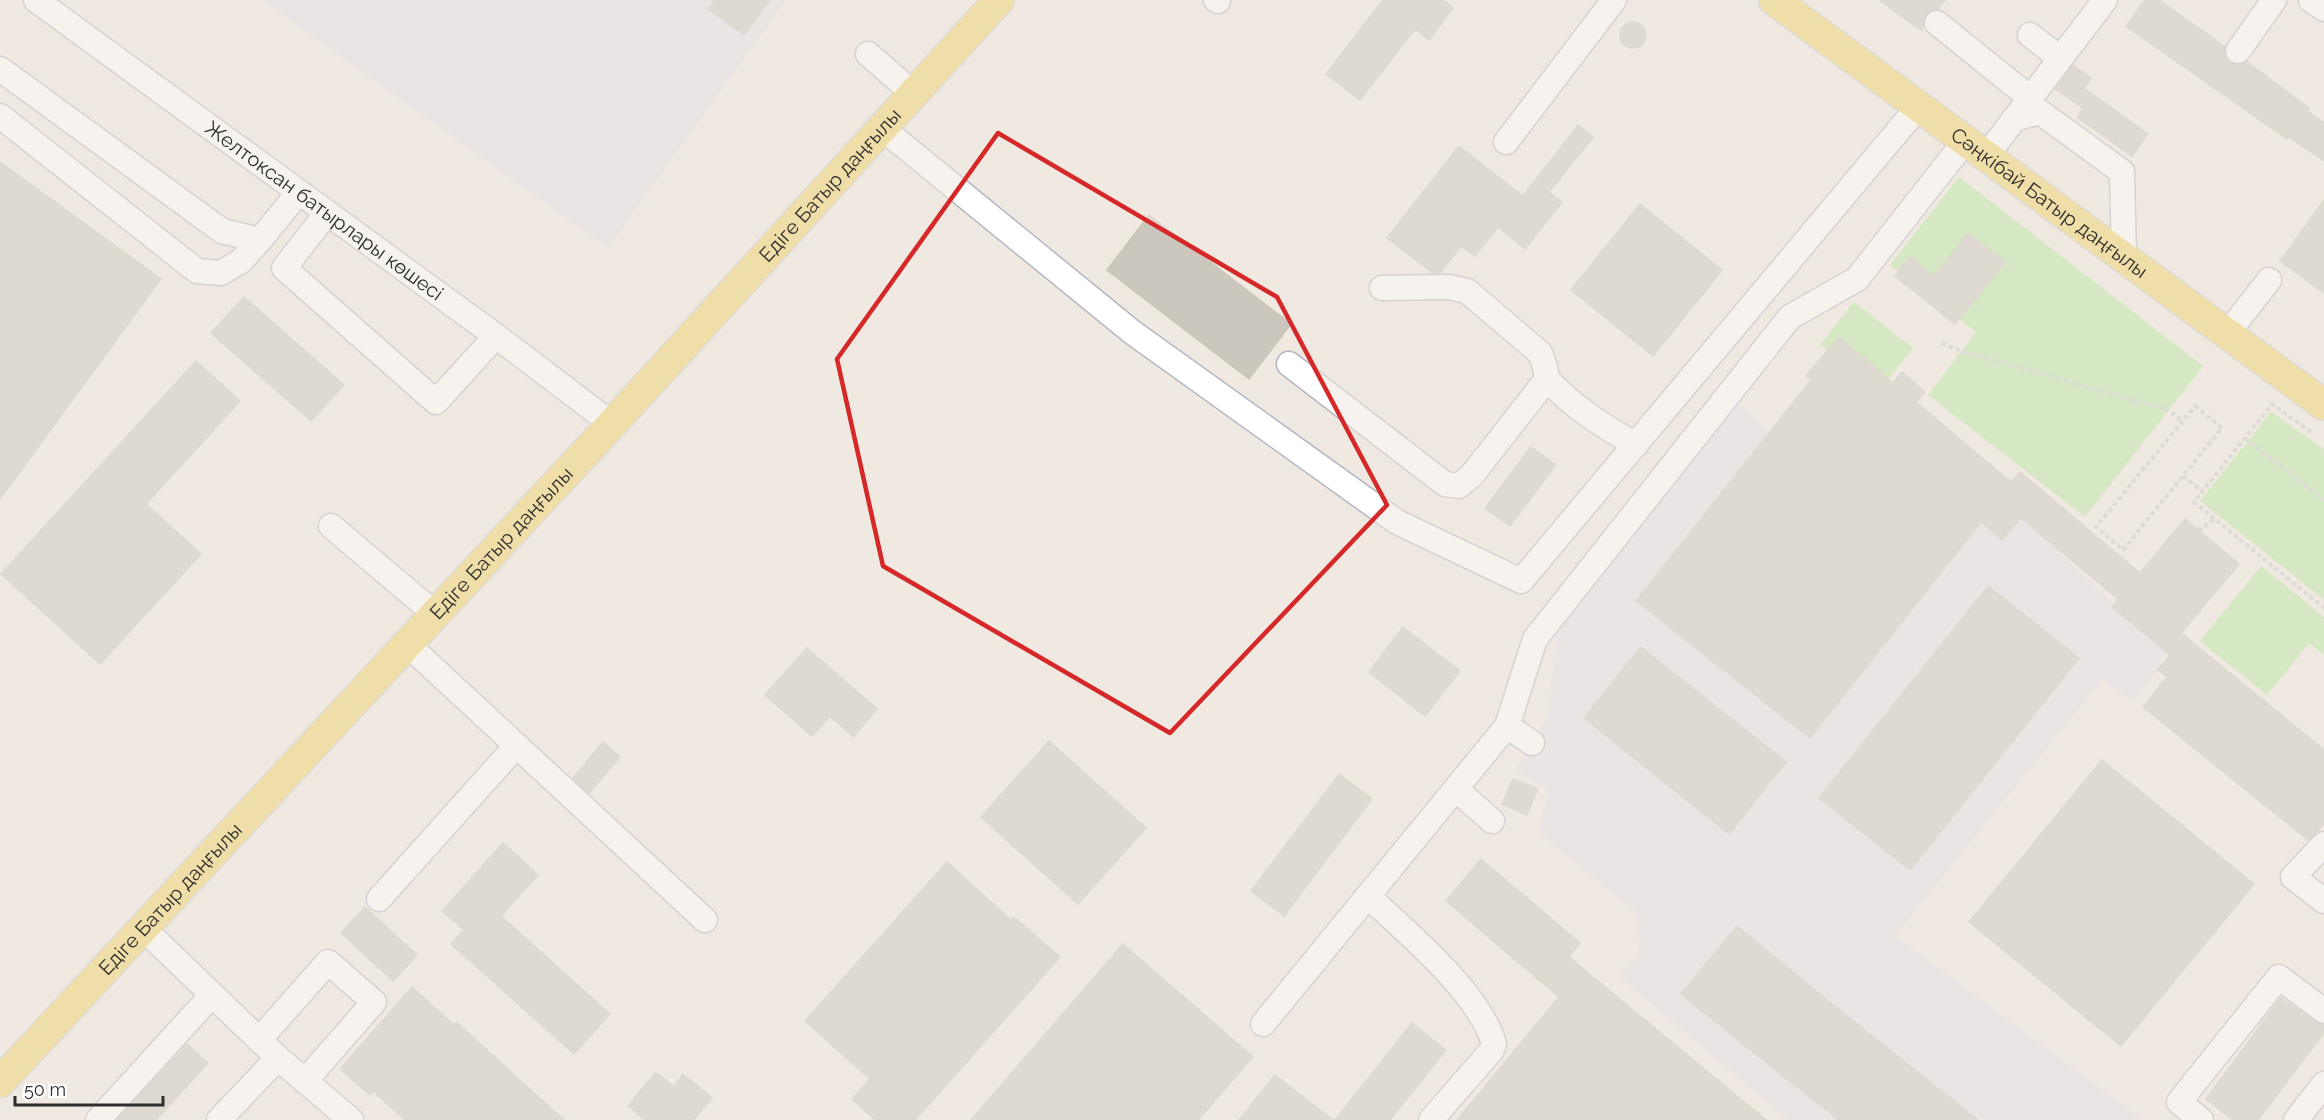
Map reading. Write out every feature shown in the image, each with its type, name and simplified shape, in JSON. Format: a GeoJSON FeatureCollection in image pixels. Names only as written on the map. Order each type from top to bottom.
{"type":"FeatureCollection","features":[{"type":"Feature","properties":{"kind":"main road","name":"Едіге Батыр даңғылы"},"geometry":{"type":"LineString","coordinates":[[0,1082],[612,424],[999,0]]}},
{"type":"Feature","properties":{"kind":"main road","name":"Сәңкібай Батыр даңғылы"},"geometry":{"type":"LineString","coordinates":[[1774,0],[2324,405]]}},
{"type":"Feature","properties":{"kind":"street","name":"Желтоксан батырлары көшесі"},"geometry":{"type":"LineString","coordinates":[[36,0],[496,336],[612,424]]}},
{"type":"Feature","properties":{"kind":"street"},"geometry":{"type":"LineString","coordinates":[[1506,142],[1614,0]]}},
{"type":"Feature","properties":{"kind":"street"},"geometry":{"type":"LineString","coordinates":[[2238,51],[2274,0]]}},
{"type":"Feature","properties":{"kind":"street"},"geometry":{"type":"LineString","coordinates":[[2311,0],[2324,9]]}},
{"type":"Feature","properties":{"kind":"street"},"geometry":{"type":"LineString","coordinates":[[1263,1024],[1507,726],[1535,639],[1790,317],[1857,279],[1976,148],[2014,119],[2060,58],[2106,6]]}},
{"type":"Feature","properties":{"kind":"street"},"geometry":{"type":"LineString","coordinates":[[1937,23],[2030,98]]}},
{"type":"Feature","properties":{"kind":"street"},"geometry":{"type":"LineString","coordinates":[[2030,35],[2060,58]]}},
{"type":"Feature","properties":{"kind":"street"},"geometry":{"type":"LineString","coordinates":[[868,54],[914,94]]}},
{"type":"Feature","properties":{"kind":"street"},"geometry":{"type":"LineString","coordinates":[[0,69],[222,231],[260,240]]}},
{"type":"Feature","properties":{"kind":"street"},"geometry":{"type":"LineString","coordinates":[[882,128],[1132,332],[1397,522],[1521,581],[1919,106]]}},
{"type":"Feature","properties":{"kind":"street"},"geometry":{"type":"LineString","coordinates":[[2014,119],[2040,112],[2122,172],[2124,257]]}},
{"type":"Feature","properties":{"kind":"street"},"geometry":{"type":"LineString","coordinates":[[0,116],[197,271],[221,273],[241,261],[299,192]]}},
{"type":"Feature","properties":{"kind":"street"},"geometry":{"type":"LineString","coordinates":[[327,213],[284,267],[436,402],[496,336]]}},
{"type":"Feature","properties":{"kind":"street"},"geometry":{"type":"LineString","coordinates":[[2227,334],[2269,280]]}},
{"type":"Feature","properties":{"kind":"street"},"geometry":{"type":"LineString","coordinates":[[1382,288],[1449,287],[1467,291],[1540,353],[1547,379],[1567,400],[1636,445]]}},
{"type":"Feature","properties":{"kind":"street"},"geometry":{"type":"LineString","coordinates":[[1289,364],[1445,484],[1459,486],[1472,475],[1547,379]]}},
{"type":"Feature","properties":{"kind":"street"},"geometry":{"type":"LineString","coordinates":[[332,526],[435,614]]}},
{"type":"Feature","properties":{"kind":"street"},"geometry":{"type":"LineString","coordinates":[[407,644],[705,920]]}},
{"type":"Feature","properties":{"kind":"street"},"geometry":{"type":"LineString","coordinates":[[1507,726],[1532,743]]}},
{"type":"Feature","properties":{"kind":"street"},"geometry":{"type":"LineString","coordinates":[[379,900],[516,746]]}},
{"type":"Feature","properties":{"kind":"street"},"geometry":{"type":"LineString","coordinates":[[1456,789],[1492,821]]}},
{"type":"Feature","properties":{"kind":"street"},"geometry":{"type":"LineString","coordinates":[[2324,844],[2293,877],[2324,901]]}},
{"type":"Feature","properties":{"kind":"street"},"geometry":{"type":"LineString","coordinates":[[1368,896],[1455,980],[1483,1018],[1493,1039],[1492,1050],[1431,1120]]}},
{"type":"Feature","properties":{"kind":"street"},"geometry":{"type":"LineString","coordinates":[[143,928],[278,1058],[351,1120]]}},
{"type":"Feature","properties":{"kind":"street"},"geometry":{"type":"LineString","coordinates":[[259,1040],[328,962],[374,1002],[304,1081]]}},
{"type":"Feature","properties":{"kind":"street"},"geometry":{"type":"LineString","coordinates":[[2202,1120],[2179,1102],[2279,977],[2324,1011]]}},
{"type":"Feature","properties":{"kind":"street"},"geometry":{"type":"LineString","coordinates":[[98,1120],[213,995]]}},
{"type":"Feature","properties":{"kind":"street"},"geometry":{"type":"LineString","coordinates":[[219,1120],[278,1058]]}},
{"type":"Feature","properties":{"kind":"street"},"geometry":{"type":"LineString","coordinates":[[2296,1120],[2324,1084]]}},
{"type":"Feature","properties":{"kind":"path"},"geometry":{"type":"LineString","coordinates":[[1942,343],[1961,351],[2169,410],[2182,421]]}},
{"type":"Feature","properties":{"kind":"path"},"geometry":{"type":"LineString","coordinates":[[2311,432],[2272,404],[2194,502],[2324,608]]}},
{"type":"Feature","properties":{"kind":"path"},"geometry":{"type":"LineString","coordinates":[[2195,406],[2222,428],[2183,476],[2123,550],[2096,528],[2195,406]]}},
{"type":"Feature","properties":{"kind":"path"},"geometry":{"type":"LineString","coordinates":[[2245,438],[2324,500]]}},
{"type":"Feature","properties":{"kind":"path"},"geometry":{"type":"LineString","coordinates":[[2183,476],[2202,491]]}},
{"type":"Feature","properties":{"kind":"path"},"geometry":{"type":"LineString","coordinates":[[2198,531],[2215,519]]}},
{"type":"Feature","properties":{"kind":"highlighted area"},"geometry":{"type":"Polygon","coordinates":[[[998,133],[1277,297],[1387,505],[1170,733],[883,566],[837,359],[998,133]]]}},
{"type":"Feature","properties":{"kind":"shaded area"},"geometry":{"type":"Polygon","coordinates":[[[262,0],[786,0],[608,248],[262,0]]]}},
{"type":"Feature","properties":{"kind":"shaded area"},"geometry":{"type":"Polygon","coordinates":[[[1737,404],[1770,432],[2000,498],[2165,651],[2158,670],[2134,701],[2102,680],[1895,936],[2143,1120],[1788,1120],[1619,976],[1640,954],[1636,912],[1539,833],[1548,791],[1516,770],[1548,717],[1556,632],[1737,404]]]}},
{"type":"Feature","properties":{"kind":"green space"},"geometry":{"type":"Polygon","coordinates":[[[1959,177],[2203,366],[2085,517],[1928,395],[1976,332],[1890,265],[1959,177]]]}},
{"type":"Feature","properties":{"kind":"green space"},"geometry":{"type":"Polygon","coordinates":[[[1854,302],[1913,348],[1879,391],[1820,345],[1854,302]]]}},
{"type":"Feature","properties":{"kind":"green space"},"geometry":{"type":"Polygon","coordinates":[[[2271,412],[2324,449],[2324,600],[2200,501],[2271,412]]]}},
{"type":"Feature","properties":{"kind":"green space"},"geometry":{"type":"Polygon","coordinates":[[[2261,566],[2324,617],[2324,655],[2309,643],[2267,695],[2200,641],[2261,566]]]}},
{"type":"Feature","properties":{"kind":"building"},"geometry":{"type":"Polygon","coordinates":[[[715,0],[770,0],[744,35],[708,9],[715,0]]]}},
{"type":"Feature","properties":{"kind":"building"},"geometry":{"type":"Polygon","coordinates":[[[1383,0],[1443,0],[1453,8],[1429,40],[1415,29],[1360,100],[1326,74],[1383,0]]]}},
{"type":"Feature","properties":{"kind":"building"},"geometry":{"type":"Polygon","coordinates":[[[1879,0],[1945,0],[1938,9],[1931,10],[1926,15],[1922,31],[1879,0]]]}},
{"type":"Feature","properties":{"kind":"building"},"geometry":{"type":"Polygon","coordinates":[[[2145,0],[2159,0],[2225,47],[2225,56],[2229,62],[2237,65],[2247,62],[2309,108],[2307,111],[2324,123],[2324,161],[2289,137],[2287,139],[2126,26],[2145,0]]]}},
{"type":"Feature","properties":{"kind":"building"},"geometry":{"type":"Polygon","coordinates":[[[1633,22],[1642,26],[1646,35],[1642,44],[1633,48],[1624,44],[1620,35],[1624,26],[1633,22]]]}},
{"type":"Feature","properties":{"kind":"building"},"geometry":{"type":"Polygon","coordinates":[[[2073,65],[2091,78],[2084,88],[2148,134],[2132,156],[2077,117],[2083,108],[2056,89],[2073,65]]]}},
{"type":"Feature","properties":{"kind":"building"},"geometry":{"type":"Polygon","coordinates":[[[1578,125],[1593,137],[1549,192],[1562,202],[1525,249],[1498,227],[1475,256],[1461,246],[1440,273],[1433,273],[1387,238],[1459,146],[1523,196],[1578,125]]]}},
{"type":"Feature","properties":{"kind":"building"},"geometry":{"type":"Polygon","coordinates":[[[0,162],[161,279],[0,499],[0,162]]]}},
{"type":"Feature","properties":{"kind":"building"},"geometry":{"type":"Polygon","coordinates":[[[2324,200],[2324,293],[2280,261],[2324,200]]]}},
{"type":"Feature","properties":{"kind":"building"},"geometry":{"type":"Polygon","coordinates":[[[1640,204],[1722,270],[1653,356],[1571,290],[1640,204]]]}},
{"type":"Feature","properties":{"kind":"building"},"geometry":{"type":"Polygon","coordinates":[[[1149,215],[1291,324],[1249,379],[1107,270],[1149,215]]]}},
{"type":"Feature","properties":{"kind":"building"},"geometry":{"type":"Polygon","coordinates":[[[1968,233],[2005,262],[1955,324],[1895,276],[1910,257],[1934,276],[1968,233]]]}},
{"type":"Feature","properties":{"kind":"building"},"geometry":{"type":"Polygon","coordinates":[[[244,297],[344,385],[311,421],[211,333],[244,297]]]}},
{"type":"Feature","properties":{"kind":"building"},"geometry":{"type":"Polygon","coordinates":[[[1839,337],[1893,383],[1902,372],[1925,392],[1916,402],[2011,482],[2020,472],[2140,573],[2185,519],[2239,564],[2181,633],[2324,750],[2324,823],[2317,832],[2308,840],[2143,707],[2167,677],[2158,670],[2170,655],[2112,607],[2118,599],[2021,518],[2002,540],[1981,522],[1810,738],[1636,601],[1811,380],[1806,376],[1839,337]]]}},
{"type":"Feature","properties":{"kind":"building"},"geometry":{"type":"Polygon","coordinates":[[[196,361],[240,401],[146,504],[201,554],[100,664],[1,574],[196,361]]]}},
{"type":"Feature","properties":{"kind":"building"},"geometry":{"type":"Polygon","coordinates":[[[1531,447],[1556,465],[1510,526],[1485,508],[1531,447]]]}},
{"type":"Feature","properties":{"kind":"building"},"geometry":{"type":"Polygon","coordinates":[[[1988,586],[2079,658],[1910,870],[1819,798],[1988,586]]]}},
{"type":"Feature","properties":{"kind":"building"},"geometry":{"type":"Polygon","coordinates":[[[1403,627],[1460,671],[1425,716],[1369,672],[1403,627]]]}},
{"type":"Feature","properties":{"kind":"building"},"geometry":{"type":"Polygon","coordinates":[[[1641,647],[1786,762],[1729,834],[1584,718],[1641,647]]]}},
{"type":"Feature","properties":{"kind":"building"},"geometry":{"type":"Polygon","coordinates":[[[807,648],[877,709],[853,737],[830,716],[812,736],[765,695],[807,648]]]}},
{"type":"Feature","properties":{"kind":"building"},"geometry":{"type":"Polygon","coordinates":[[[1049,741],[1146,828],[1078,904],[981,817],[1049,741]]]}},
{"type":"Feature","properties":{"kind":"building"},"geometry":{"type":"Polygon","coordinates":[[[603,742],[620,757],[589,793],[573,778],[603,742]]]}},
{"type":"Feature","properties":{"kind":"building"},"geometry":{"type":"Polygon","coordinates":[[[2102,760],[2254,884],[2121,1046],[1969,922],[2102,760]]]}},
{"type":"Feature","properties":{"kind":"building"},"geometry":{"type":"Polygon","coordinates":[[[1339,774],[1372,799],[1284,916],[1251,891],[1339,774]]]}},
{"type":"Feature","properties":{"kind":"building"},"geometry":{"type":"Polygon","coordinates":[[[1513,779],[1538,789],[1527,815],[1502,804],[1513,779]]]}},
{"type":"Feature","properties":{"kind":"building"},"geometry":{"type":"Polygon","coordinates":[[[503,843],[538,875],[501,916],[610,1014],[574,1054],[451,944],[464,930],[442,911],[503,843]]]}},
{"type":"Feature","properties":{"kind":"building"},"geometry":{"type":"Polygon","coordinates":[[[1481,859],[1580,943],[1569,957],[1766,1120],[1457,1120],[1559,997],[1446,901],[1481,859]]]}},
{"type":"Feature","properties":{"kind":"building"},"geometry":{"type":"Polygon","coordinates":[[[947,862],[1011,920],[1014,917],[1060,957],[915,1120],[875,1120],[852,1099],[870,1079],[805,1021],[947,862]]]}},
{"type":"Feature","properties":{"kind":"building"},"geometry":{"type":"Polygon","coordinates":[[[365,907],[417,955],[393,981],[341,933],[365,907]]]}},
{"type":"Feature","properties":{"kind":"building"},"geometry":{"type":"Polygon","coordinates":[[[1737,926],[1978,1120],[1839,1120],[1681,994],[1737,926]]]}},
{"type":"Feature","properties":{"kind":"building"},"geometry":{"type":"Polygon","coordinates":[[[1123,944],[1253,1057],[1198,1120],[971,1120],[1123,944]]]}},
{"type":"Feature","properties":{"kind":"building"},"geometry":{"type":"Polygon","coordinates":[[[412,987],[454,1025],[456,1022],[564,1120],[405,1120],[373,1091],[370,1095],[340,1069],[412,987]]]}},
{"type":"Feature","properties":{"kind":"building"},"geometry":{"type":"Polygon","coordinates":[[[2281,998],[2315,1022],[2324,1025],[2324,1033],[2258,1120],[2233,1120],[2206,1099],[2281,998]]]}},
{"type":"Feature","properties":{"kind":"building"},"geometry":{"type":"Polygon","coordinates":[[[1412,1023],[1446,1050],[1390,1120],[1335,1120],[1412,1023]]]}},
{"type":"Feature","properties":{"kind":"building"},"geometry":{"type":"Polygon","coordinates":[[[187,1044],[208,1063],[156,1120],[117,1120],[187,1044]]]}},
{"type":"Feature","properties":{"kind":"building"},"geometry":{"type":"Polygon","coordinates":[[[656,1072],[674,1087],[683,1074],[712,1098],[693,1120],[645,1120],[628,1106],[656,1072]]]}},
{"type":"Feature","properties":{"kind":"building"},"geometry":{"type":"Polygon","coordinates":[[[1275,1075],[1333,1120],[1239,1120],[1275,1075]]]}}]}
